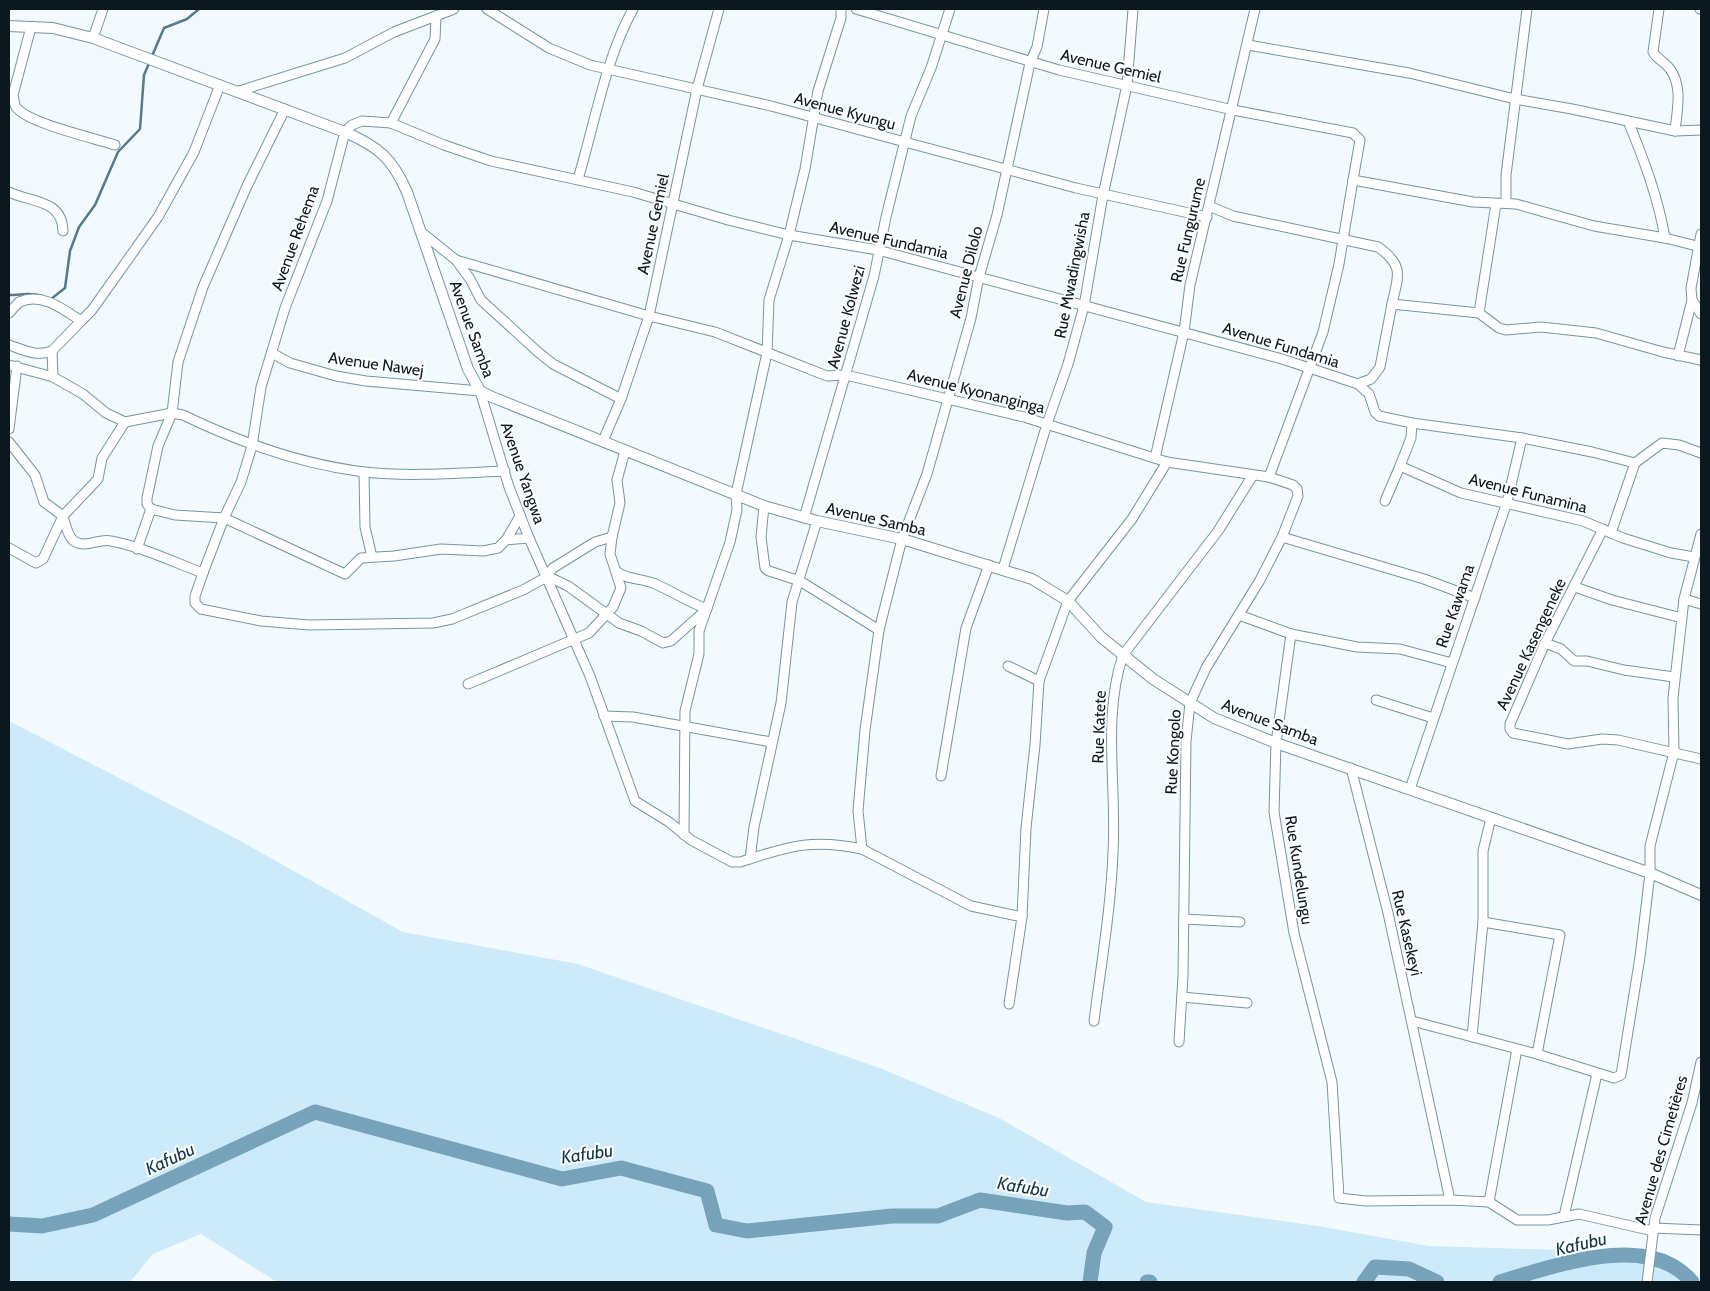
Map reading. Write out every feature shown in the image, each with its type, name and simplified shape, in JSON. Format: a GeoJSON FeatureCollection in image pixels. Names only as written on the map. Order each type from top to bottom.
{"type":"FeatureCollection","features":[{"type":"Feature","properties":{"kind":"street"},"geometry":{"type":"LineString","coordinates":[[93,38],[103,9]]}},
{"type":"Feature","properties":{"kind":"street"},"geometry":{"type":"LineString","coordinates":[[239,91],[345,58],[394,32],[454,9]]}},
{"type":"Feature","properties":{"kind":"street","name":"Avenue Kyungu"},"geometry":{"type":"LineString","coordinates":[[487,9],[563,56],[609,70],[697,89],[812,118],[1103,195],[1207,217]]}},
{"type":"Feature","properties":{"kind":"street"},"geometry":{"type":"LineString","coordinates":[[578,179],[609,70],[626,22],[634,9]]}},
{"type":"Feature","properties":{"kind":"street","name":"Avenue Gemiel"},"geometry":{"type":"LineString","coordinates":[[602,441],[622,399],[649,316],[697,89],[719,9]]}},
{"type":"Feature","properties":{"kind":"street"},"geometry":{"type":"LineString","coordinates":[[684,835],[685,710],[700,654],[699,631],[730,542],[737,510],[736,494],[768,352],[769,300],[789,235],[805,169],[812,118],[841,18],[841,9]]}},
{"type":"Feature","properties":{"kind":"street","name":"Avenue Gemiel"},"geometry":{"type":"LineString","coordinates":[[856,9],[942,34],[1030,63],[1233,110],[1354,133],[1360,140],[1353,180]]}},
{"type":"Feature","properties":{"kind":"street","name":"Avenue Kolwezi"},"geometry":{"type":"LineString","coordinates":[[804,518],[874,276],[878,250],[911,116],[950,9]]}},
{"type":"Feature","properties":{"kind":"street","name":"Avenue Dilolo"},"geometry":{"type":"LineString","coordinates":[[862,849],[858,812],[865,730],[878,630],[902,539],[927,474],[971,318],[979,277],[997,215],[1030,63],[1037,47],[1044,9]]}},
{"type":"Feature","properties":{"kind":"street","name":"Rue Mwadingwisha"},"geometry":{"type":"LineString","coordinates":[[1003,569],[1047,424],[1068,364],[1084,306],[1103,195],[1127,85],[1133,9]]}},
{"type":"Feature","properties":{"kind":"street","name":"Rue Fungurume"},"geometry":{"type":"LineString","coordinates":[[1155,458],[1184,332],[1190,285],[1233,110],[1255,9]]}},
{"type":"Feature","properties":{"kind":"street"},"geometry":{"type":"LineString","coordinates":[[1506,203],[1506,175],[1527,9]]}},
{"type":"Feature","properties":{"kind":"street"},"geometry":{"type":"LineString","coordinates":[[1659,9],[1653,52],[1666,64],[1675,78],[1678,91],[1675,131]]}},
{"type":"Feature","properties":{"kind":"street"},"geometry":{"type":"LineString","coordinates":[[391,122],[435,39],[436,17]]}},
{"type":"Feature","properties":{"kind":"street","name":"Avenue Samba"},"geometry":{"type":"LineString","coordinates":[[9,26],[53,28],[93,38],[239,91],[371,144],[397,169],[468,369],[480,390],[625,451],[764,506],[804,518],[902,539],[1032,579],[1068,601],[1101,637],[1153,679],[1214,718],[1276,743],[1650,874],[1701,895]]}},
{"type":"Feature","properties":{"kind":"street"},"geometry":{"type":"LineString","coordinates":[[31,27],[13,95],[16,106],[27,116],[50,125],[115,144]]}},
{"type":"Feature","properties":{"kind":"street"},"geometry":{"type":"LineString","coordinates":[[1248,45],[1409,73],[1515,99],[1564,107],[1675,131],[1701,130]]}},
{"type":"Feature","properties":{"kind":"street"},"geometry":{"type":"LineString","coordinates":[[9,345],[34,354],[52,351],[92,310],[148,233],[194,152],[220,85]]}},
{"type":"Feature","properties":{"kind":"street"},"geometry":{"type":"LineString","coordinates":[[224,518],[175,515],[151,509],[147,504],[147,498],[158,446],[172,413],[178,362],[203,286],[247,186],[284,109]]}},
{"type":"Feature","properties":{"kind":"street","name":"Avenue Fundamia"},"geometry":{"type":"LineString","coordinates":[[345,132],[352,125],[362,121],[391,122],[466,154],[633,192],[674,205],[789,235],[878,250],[1184,332],[1310,368],[1358,384]]}},
{"type":"Feature","properties":{"kind":"street"},"geometry":{"type":"LineString","coordinates":[[1628,121],[1650,176],[1660,208],[1666,238]]}},
{"type":"Feature","properties":{"kind":"street","name":"Avenue Rehema"},"geometry":{"type":"LineString","coordinates":[[345,132],[327,201],[285,308],[256,406],[252,446],[241,482],[224,518],[203,573],[195,596],[195,603],[201,609],[260,621],[319,625],[444,622],[524,590],[547,576]]}},
{"type":"Feature","properties":{"kind":"street"},"geometry":{"type":"LineString","coordinates":[[1269,477],[1323,332],[1339,264],[1341,239],[1353,180],[1473,202],[1506,203],[1594,226],[1666,238],[1699,247]]}},
{"type":"Feature","properties":{"kind":"street"},"geometry":{"type":"LineString","coordinates":[[9,192],[51,206],[60,215],[63,231]]}},
{"type":"Feature","properties":{"kind":"street"},"geometry":{"type":"LineString","coordinates":[[1479,313],[1496,204]]}},
{"type":"Feature","properties":{"kind":"street"},"geometry":{"type":"LineString","coordinates":[[1209,206],[1233,216],[1378,247],[1394,259],[1399,274],[1380,367],[1371,379],[1358,384],[1369,394],[1374,412],[1379,416],[1412,423],[1526,438],[1635,463],[1662,443],[1679,445],[1701,454]]}},
{"type":"Feature","properties":{"kind":"street"},"geometry":{"type":"LineString","coordinates":[[420,231],[456,260],[470,279],[481,300],[538,352],[553,364],[622,399]]}},
{"type":"Feature","properties":{"kind":"street"},"geometry":{"type":"LineString","coordinates":[[1678,356],[1692,300],[1691,288],[1701,234]]}},
{"type":"Feature","properties":{"kind":"street","name":"Avenue Kyonanginga"},"geometry":{"type":"LineString","coordinates":[[456,260],[649,316],[715,332],[827,376],[846,375],[1047,424],[1167,462],[1269,477],[1293,485],[1297,489]]}},
{"type":"Feature","properties":{"kind":"street"},"geometry":{"type":"LineString","coordinates":[[9,313],[19,302],[37,299],[53,303],[81,321]]}},
{"type":"Feature","properties":{"kind":"street"},"geometry":{"type":"LineString","coordinates":[[1692,300],[1701,314]]}},
{"type":"Feature","properties":{"kind":"street"},"geometry":{"type":"LineString","coordinates":[[1392,304],[1479,313],[1499,328],[1506,330],[1541,327],[1596,333],[1678,356],[1701,360]]}},
{"type":"Feature","properties":{"kind":"street"},"geometry":{"type":"LineString","coordinates":[[52,351],[53,376]]}},
{"type":"Feature","properties":{"kind":"street","name":"Avenue Nawej"},"geometry":{"type":"LineString","coordinates":[[272,353],[290,363],[336,376],[480,390]]}},
{"type":"Feature","properties":{"kind":"street"},"geometry":{"type":"LineString","coordinates":[[9,429],[13,366],[53,376],[91,400],[106,413],[125,422],[172,413],[252,446],[292,458],[364,472],[399,474],[505,471]]}},
{"type":"Feature","properties":{"kind":"street","name":"Avenue Yangwa"},"geometry":{"type":"LineString","coordinates":[[224,518],[258,532],[344,574],[361,558],[394,556],[441,549],[483,551],[498,548],[506,540],[529,538],[505,471],[480,390]]}},
{"type":"Feature","properties":{"kind":"street"},"geometry":{"type":"LineString","coordinates":[[9,548],[36,563],[43,559],[63,516],[98,479],[102,458],[125,422]]}},
{"type":"Feature","properties":{"kind":"street"},"geometry":{"type":"LineString","coordinates":[[1385,501],[1411,438],[1412,423]]}},
{"type":"Feature","properties":{"kind":"street","name":"Rue Kawama"},"geometry":{"type":"LineString","coordinates":[[1410,789],[1507,502],[1526,438]]}},
{"type":"Feature","properties":{"kind":"street"},"geometry":{"type":"LineString","coordinates":[[9,442],[35,475],[44,502],[63,516],[71,537],[75,542],[93,544],[98,541],[112,541],[203,573]]}},
{"type":"Feature","properties":{"kind":"street"},"geometry":{"type":"LineString","coordinates":[[468,684],[589,633],[607,615],[620,595],[621,588],[610,554],[620,503],[617,480],[625,451]]}},
{"type":"Feature","properties":{"kind":"street"},"geometry":{"type":"LineString","coordinates":[[1009,1004],[1022,917],[1039,681],[1068,601],[1132,519],[1167,462]]}},
{"type":"Feature","properties":{"kind":"street","name":"Avenue Kasengeneke"},"geometry":{"type":"LineString","coordinates":[[1635,463],[1607,531],[1545,643],[1510,724],[1510,729],[1513,733],[1568,744],[1602,739],[1618,740],[1701,759]]}},
{"type":"Feature","properties":{"kind":"street","name":"Avenue Funamina"},"geometry":{"type":"LineString","coordinates":[[1400,466],[1461,492],[1583,521],[1671,553],[1694,557]]}},
{"type":"Feature","properties":{"kind":"street"},"geometry":{"type":"LineString","coordinates":[[364,472],[365,527],[372,556]]}},
{"type":"Feature","properties":{"kind":"street","name":"Rue Katete"},"geometry":{"type":"LineString","coordinates":[[1094,1021],[1106,938],[1113,852],[1113,704],[1116,676],[1123,656],[1218,531],[1252,475]]}},
{"type":"Feature","properties":{"kind":"street","name":"Rue Kongolo"},"geometry":{"type":"LineString","coordinates":[[1179,1042],[1184,919],[1186,741],[1190,703],[1206,668],[1239,615],[1282,537],[1298,496],[1297,489]]}},
{"type":"Feature","properties":{"kind":"street"},"geometry":{"type":"LineString","coordinates":[[764,506],[762,537],[766,568],[769,571],[800,581],[878,630]]}},
{"type":"Feature","properties":{"kind":"street"},"geometry":{"type":"LineString","coordinates":[[137,549],[151,509]]}},
{"type":"Feature","properties":{"kind":"street"},"geometry":{"type":"LineString","coordinates":[[506,540],[520,516]]}},
{"type":"Feature","properties":{"kind":"street"},"geometry":{"type":"LineString","coordinates":[[750,858],[754,827],[771,742],[781,703],[792,602],[817,521]]}},
{"type":"Feature","properties":{"kind":"street"},"geometry":{"type":"LineString","coordinates":[[1412,1021],[1537,1054],[1597,1074],[1614,1078],[1622,1075],[1640,957],[1650,874],[1650,846],[1674,752],[1674,678],[1684,599],[1701,534]]}},
{"type":"Feature","properties":{"kind":"street"},"geometry":{"type":"LineString","coordinates":[[547,576],[553,568],[595,542],[612,537]]}},
{"type":"Feature","properties":{"kind":"street"},"geometry":{"type":"LineString","coordinates":[[1282,537],[1424,579],[1475,598]]}},
{"type":"Feature","properties":{"kind":"street"},"geometry":{"type":"LineString","coordinates":[[529,538],[590,676],[635,802],[669,822],[684,835],[732,862],[805,843],[842,844],[862,849],[971,906],[1022,917]]}},
{"type":"Feature","properties":{"kind":"street"},"geometry":{"type":"LineString","coordinates":[[940,776],[966,628],[989,565]]}},
{"type":"Feature","properties":{"kind":"street"},"geometry":{"type":"LineString","coordinates":[[616,572],[623,578],[640,579],[656,584],[675,596],[707,609]]}},
{"type":"Feature","properties":{"kind":"street"},"geometry":{"type":"LineString","coordinates":[[547,576],[568,586],[619,623],[641,631],[658,642],[668,644],[707,609]]}},
{"type":"Feature","properties":{"kind":"street"},"geometry":{"type":"LineString","coordinates":[[1575,587],[1612,600],[1682,618]]}},
{"type":"Feature","properties":{"kind":"street"},"geometry":{"type":"LineString","coordinates":[[1684,599],[1701,604]]}},
{"type":"Feature","properties":{"kind":"street"},"geometry":{"type":"LineString","coordinates":[[1239,615],[1291,634],[1357,647],[1400,649],[1452,664]]}},
{"type":"Feature","properties":{"kind":"street","name":"Rue Kundelungu"},"geometry":{"type":"LineString","coordinates":[[1291,634],[1276,743],[1274,812],[1294,933],[1332,1082],[1339,1198],[1366,1201],[1450,1200]]}},
{"type":"Feature","properties":{"kind":"street"},"geometry":{"type":"LineString","coordinates":[[1545,643],[1561,649],[1574,661],[1587,661],[1624,670],[1674,678]]}},
{"type":"Feature","properties":{"kind":"street"},"geometry":{"type":"LineString","coordinates":[[1008,666],[1039,681]]}},
{"type":"Feature","properties":{"kind":"street"},"geometry":{"type":"LineString","coordinates":[[1376,700],[1434,718]]}},
{"type":"Feature","properties":{"kind":"street"},"geometry":{"type":"LineString","coordinates":[[604,716],[634,717],[685,728],[747,736],[771,742]]}},
{"type":"Feature","properties":{"kind":"street","name":"Rue Kasekeyi"},"geometry":{"type":"LineString","coordinates":[[1351,768],[1388,913],[1450,1200]]}},
{"type":"Feature","properties":{"kind":"street"},"geometry":{"type":"LineString","coordinates":[[1472,1037],[1483,922],[1483,851],[1491,818]]}},
{"type":"Feature","properties":{"kind":"street"},"geometry":{"type":"LineString","coordinates":[[1184,919],[1240,922]]}},
{"type":"Feature","properties":{"kind":"street"},"geometry":{"type":"LineString","coordinates":[[1483,922],[1560,935],[1537,1054]]}},
{"type":"Feature","properties":{"kind":"street"},"geometry":{"type":"LineString","coordinates":[[1182,997],[1247,1003]]}},
{"type":"Feature","properties":{"kind":"street"},"geometry":{"type":"LineString","coordinates":[[1489,1202],[1517,1049]]}},
{"type":"Feature","properties":{"kind":"street","name":"Avenue des Cimetières"},"geometry":{"type":"LineString","coordinates":[[1647,1282],[1653,1230],[1692,1103],[1701,1062]]}},
{"type":"Feature","properties":{"kind":"street"},"geometry":{"type":"LineString","coordinates":[[1564,1216],[1597,1074]]}},
{"type":"Feature","properties":{"kind":"street"},"geometry":{"type":"LineString","coordinates":[[1692,1103],[1701,1106]]}},
{"type":"Feature","properties":{"kind":"street"},"geometry":{"type":"LineString","coordinates":[[1450,1200],[1489,1202],[1518,1220],[1548,1220],[1579,1214],[1653,1230],[1701,1230]]}},
{"type":"Feature","properties":{"kind":"shaded area"},"geometry":{"type":"Polygon","coordinates":[[[9,721],[233,837],[403,932],[578,964],[880,1068],[999,1118],[1146,1202],[1318,1226],[1429,1246],[1665,1253],[1701,1282],[277,1282],[201,1234],[153,1254],[130,1282],[9,1282],[9,721]]]}},
{"type":"Feature","properties":{"kind":"waterway"},"geometry":{"type":"LineString","coordinates":[[152,56],[164,28],[187,19],[199,9]]}},
{"type":"Feature","properties":{"kind":"waterway"},"geometry":{"type":"LineString","coordinates":[[51,299],[65,288],[70,251],[79,227],[95,205],[118,152],[140,129],[144,75],[150,61]]}},
{"type":"Feature","properties":{"kind":"waterway"},"geometry":{"type":"LineString","coordinates":[[9,295],[30,294],[42,296]]}},
{"type":"Feature","properties":{"kind":"waterway","name":"Kafubu"},"geometry":{"type":"LineString","coordinates":[[9,1224],[42,1226],[93,1215],[315,1112],[562,1179],[621,1168],[707,1191],[716,1225],[747,1231],[892,1216],[938,1216],[980,1200],[1067,1213],[1085,1212],[1105,1227],[1094,1253],[1090,1282]]}},
{"type":"Feature","properties":{"kind":"waterway","name":"Kafubu"},"geometry":{"type":"LineString","coordinates":[[1500,1282],[1574,1261],[1600,1256],[1627,1255],[1652,1258],[1674,1266],[1692,1282]]}},
{"type":"Feature","properties":{"kind":"waterway","name":"Kafubu"},"geometry":{"type":"LineString","coordinates":[[1364,1282],[1375,1267],[1409,1269],[1437,1282]]}}]}
